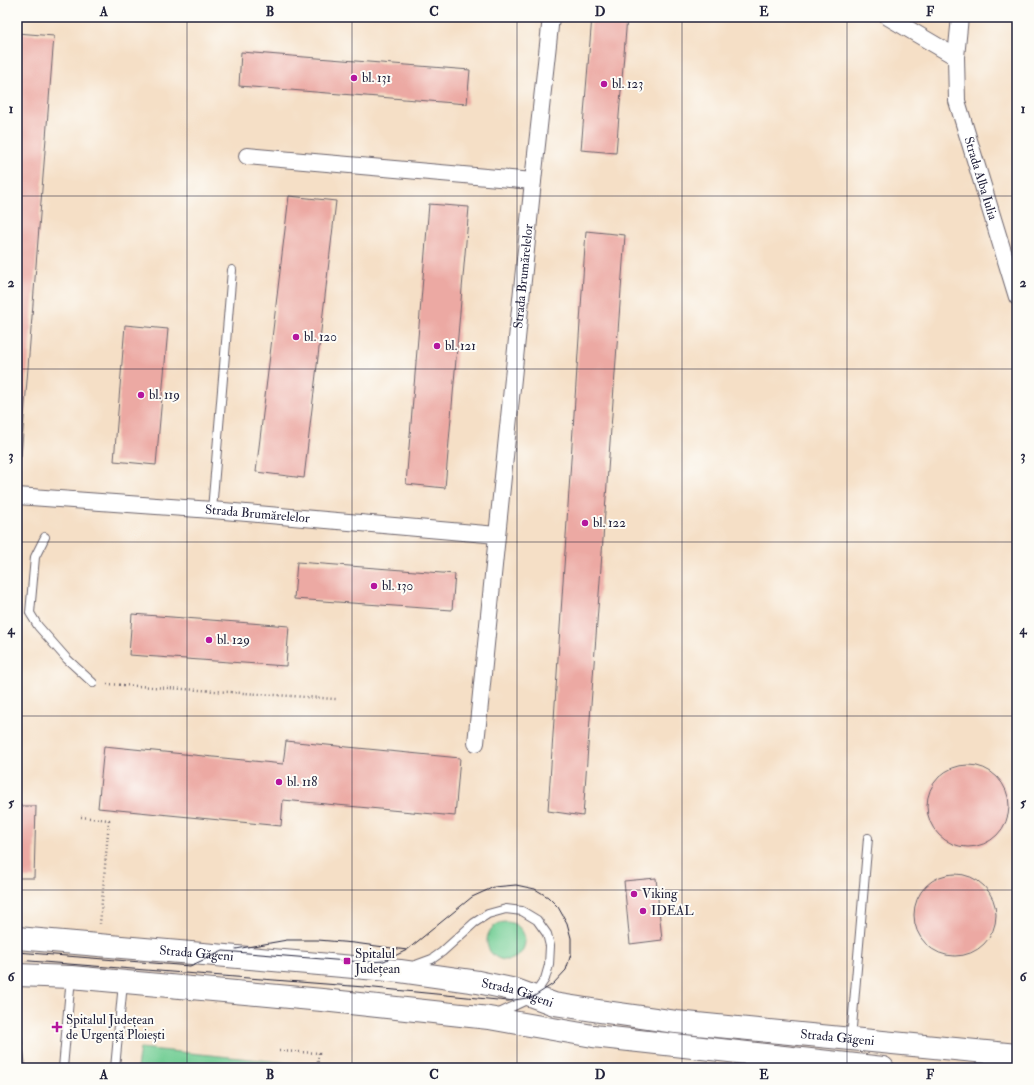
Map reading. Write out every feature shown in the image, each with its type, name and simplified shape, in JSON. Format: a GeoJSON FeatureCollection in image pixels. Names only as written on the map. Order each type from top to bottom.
{"type":"FeatureCollection","features":[{"type":"Feature","properties":{"kind":"main road","name":"Strada Găgeni"},"geometry":{"type":"LineString","coordinates":[[17,938],[400,971],[478,982],[516,990],[554,1004],[599,1011],[684,1022],[851,1040],[1017,1056]]}},
{"type":"Feature","properties":{"kind":"main road","name":"Strada Găgeni"},"geometry":{"type":"LineString","coordinates":[[17,975],[71,977],[322,1000],[489,1018],[593,1036],[883,1068]]}},
{"type":"Feature","properties":{"kind":"street","name":"Strada Brumărelelor"},"geometry":{"type":"LineString","coordinates":[[476,743],[551,17]]}},
{"type":"Feature","properties":{"kind":"street"},"geometry":{"type":"LineString","coordinates":[[888,17],[956,57]]}},
{"type":"Feature","properties":{"kind":"street","name":"Strada Alba Iulia"},"geometry":{"type":"LineString","coordinates":[[960,17],[956,57],[957,101],[1017,297]]}},
{"type":"Feature","properties":{"kind":"street"},"geometry":{"type":"LineString","coordinates":[[247,156],[533,181]]}},
{"type":"Feature","properties":{"kind":"street","name":"Strada Brumărelelor"},"geometry":{"type":"LineString","coordinates":[[17,496],[212,510],[497,535]]}},
{"type":"Feature","properties":{"kind":"lane"},"geometry":{"type":"LineString","coordinates":[[212,510],[232,270]]}},
{"type":"Feature","properties":{"kind":"lane"},"geometry":{"type":"LineString","coordinates":[[46,538],[35,557],[30,614],[38,626],[67,659],[93,683]]}},
{"type":"Feature","properties":{"kind":"lane"},"geometry":{"type":"LineString","coordinates":[[851,1040],[868,838]]}},
{"type":"Feature","properties":{"kind":"lane"},"geometry":{"type":"LineString","coordinates":[[400,971],[432,959],[474,923],[488,914],[506,909],[522,911],[537,920],[547,934],[550,946],[549,965],[545,979],[533,997],[489,1018]]}},
{"type":"Feature","properties":{"kind":"lane"},"geometry":{"type":"LineString","coordinates":[[63,1068],[71,977]]}},
{"type":"Feature","properties":{"kind":"lane"},"geometry":{"type":"LineString","coordinates":[[116,1068],[124,982]]}},
{"type":"Feature","properties":{"kind":"lane"},"geometry":{"type":"LineString","coordinates":[[17,1035],[21,1067]]}},
{"type":"Feature","properties":{"kind":"path"},"geometry":{"type":"LineString","coordinates":[[93,683],[336,699]]}},
{"type":"Feature","properties":{"kind":"path"},"geometry":{"type":"LineString","coordinates":[[81,817],[109,820],[100,926]]}},
{"type":"Feature","properties":{"kind":"path"},"geometry":{"type":"LineString","coordinates":[[279,1051],[319,1053],[317,1068]]}},
{"type":"Feature","properties":{"kind":"green space"},"geometry":{"type":"Polygon","coordinates":[[[506,922],[519,928],[525,941],[519,954],[506,960],[493,954],[487,941],[493,928],[506,922]]]}},
{"type":"Feature","properties":{"kind":"green space"},"geometry":{"type":"Polygon","coordinates":[[[140,1048],[330,1067],[334,1068],[137,1068],[140,1048]]]}},
{"type":"Feature","properties":{"kind":"building","name":"bl. 123"},"geometry":{"type":"Polygon","coordinates":[[[592,17],[627,17],[616,153],[581,150],[592,17]]]}},
{"type":"Feature","properties":{"kind":"building"},"geometry":{"type":"Polygon","coordinates":[[[17,33],[54,36],[21,457],[17,456],[17,33]]]}},
{"type":"Feature","properties":{"kind":"building","name":"bl. 131"},"geometry":{"type":"Polygon","coordinates":[[[241,52],[470,70],[467,104],[239,86],[241,52]]]}},
{"type":"Feature","properties":{"kind":"building","name":"bl. 120"},"geometry":{"type":"Polygon","coordinates":[[[289,196],[336,201],[304,478],[256,472],[289,196]]]}},
{"type":"Feature","properties":{"kind":"building","name":"bl. 121"},"geometry":{"type":"Polygon","coordinates":[[[429,204],[469,207],[445,488],[406,484],[429,204]]]}},
{"type":"Feature","properties":{"kind":"building","name":"bl. 122"},"geometry":{"type":"Polygon","coordinates":[[[586,231],[625,235],[583,816],[548,811],[586,231]]]}},
{"type":"Feature","properties":{"kind":"building","name":"bl. 119"},"geometry":{"type":"Polygon","coordinates":[[[125,325],[168,329],[156,465],[114,461],[125,325]]]}},
{"type":"Feature","properties":{"kind":"building"},"geometry":{"type":"Polygon","coordinates":[[[17,538],[19,538],[18,549],[17,549],[17,538]]]}},
{"type":"Feature","properties":{"kind":"building","name":"bl. 130"},"geometry":{"type":"Polygon","coordinates":[[[297,562],[455,574],[452,610],[294,599],[297,562]]]}},
{"type":"Feature","properties":{"kind":"building","name":"bl. 129"},"geometry":{"type":"Polygon","coordinates":[[[132,614],[289,626],[286,666],[129,655],[132,614]]]}},
{"type":"Feature","properties":{"kind":"building"},"geometry":{"type":"Polygon","coordinates":[[[17,714],[19,714],[18,734],[17,734],[17,714]]]}},
{"type":"Feature","properties":{"kind":"building","name":"bl. 118"},"geometry":{"type":"Polygon","coordinates":[[[286,741],[460,758],[455,816],[283,800],[281,826],[98,808],[104,746],[283,764],[286,741]]]}},
{"type":"Feature","properties":{"kind":"building"},"geometry":{"type":"Polygon","coordinates":[[[968,765],[984,768],[997,777],[1006,790],[1009,806],[1006,822],[997,835],[984,844],[968,847],[952,844],[939,835],[930,822],[927,806],[930,790],[939,777],[952,768],[968,765]]]}},
{"type":"Feature","properties":{"kind":"building"},"geometry":{"type":"Polygon","coordinates":[[[17,806],[36,806],[34,878],[17,878],[17,806]]]}},
{"type":"Feature","properties":{"kind":"building"},"geometry":{"type":"Polygon","coordinates":[[[955,874],[971,878],[984,886],[992,899],[996,915],[992,931],[984,944],[971,952],[955,956],[939,952],[926,944],[918,931],[914,915],[918,899],[926,886],[939,878],[955,874]]]}},
{"type":"Feature","properties":{"kind":"building","name":"IDEAL"},"geometry":{"type":"Polygon","coordinates":[[[656,878],[662,940],[630,944],[624,881],[656,878]]]}},
{"type":"Feature","properties":{"kind":"tram line"},"geometry":{"type":"LineString","coordinates":[[17,952],[190,966],[223,951],[347,961],[384,961],[407,950],[472,897],[494,887],[516,885],[535,889],[548,897],[558,907],[567,923],[571,938],[571,954],[566,970],[553,984],[533,997],[508,1001],[364,987],[17,960]]}},
{"type":"Feature","properties":{"kind":"tram line"},"geometry":{"type":"LineString","coordinates":[[236,949],[287,940],[318,940],[407,950]]}},
{"type":"Feature","properties":{"kind":"place","name":"bl. 131"},"geometry":{"type":"Point","coordinates":[354,78]}},
{"type":"Feature","properties":{"kind":"place","name":"bl. 123"},"geometry":{"type":"Point","coordinates":[604,84]}},
{"type":"Feature","properties":{"kind":"place","name":"bl. 120"},"geometry":{"type":"Point","coordinates":[296,337]}},
{"type":"Feature","properties":{"kind":"place","name":"bl. 121"},"geometry":{"type":"Point","coordinates":[437,346]}},
{"type":"Feature","properties":{"kind":"place","name":"bl. 119"},"geometry":{"type":"Point","coordinates":[141,395]}},
{"type":"Feature","properties":{"kind":"place","name":"bl. 122"},"geometry":{"type":"Point","coordinates":[585,523]}},
{"type":"Feature","properties":{"kind":"place","name":"bl. 130"},"geometry":{"type":"Point","coordinates":[374,586]}},
{"type":"Feature","properties":{"kind":"place","name":"bl. 129"},"geometry":{"type":"Point","coordinates":[209,640]}},
{"type":"Feature","properties":{"kind":"place","name":"bl. 118"},"geometry":{"type":"Point","coordinates":[279,782]}},
{"type":"Feature","properties":{"kind":"place","name":"Viking"},"geometry":{"type":"Point","coordinates":[634,894]}},
{"type":"Feature","properties":{"kind":"place","name":"IDEAL"},"geometry":{"type":"Point","coordinates":[643,911]}},
{"type":"Feature","properties":{"kind":"place","name":"Spitalul Județean"},"geometry":{"type":"Point","coordinates":[347,961]}},
{"type":"Feature","properties":{"kind":"place","name":"Spitalul Județean de Urgență Ploiești"},"geometry":{"type":"Point","coordinates":[57,1027]}}]}
